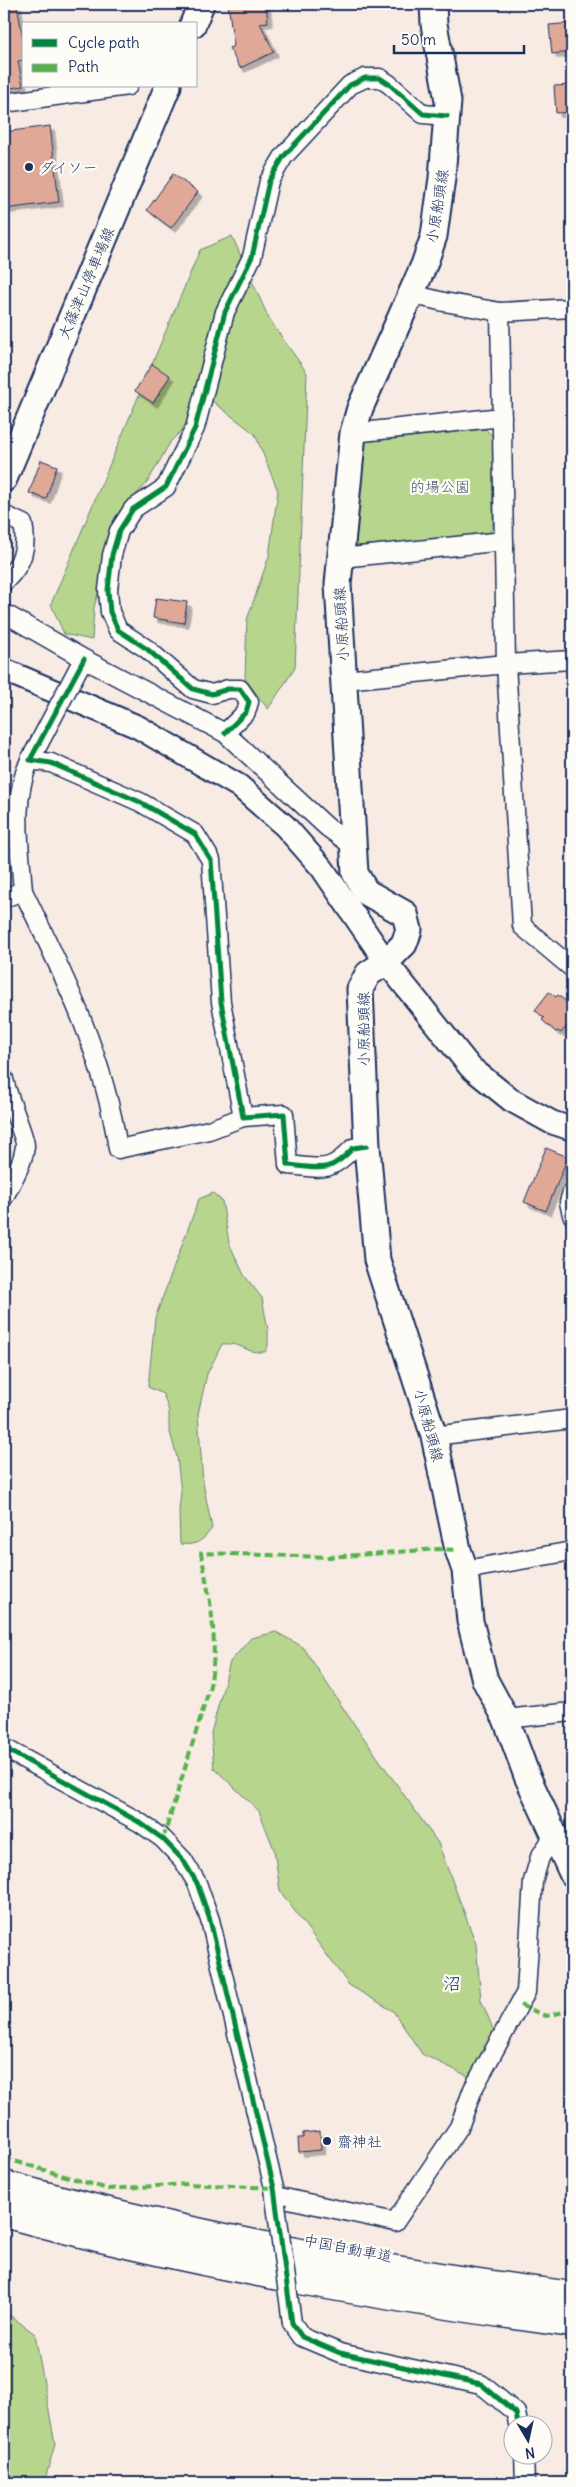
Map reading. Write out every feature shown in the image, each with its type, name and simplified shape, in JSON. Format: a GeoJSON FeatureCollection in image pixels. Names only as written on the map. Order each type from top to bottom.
{"type":"FeatureCollection","features":[{"type":"Feature","properties":{"kind":"highway","name":"中国自動車道"},"geometry":{"type":"LineString","coordinates":[[4,2185],[142,2219],[257,2243],[376,2266],[572,2296]]}},
{"type":"Feature","properties":{"kind":"highway"},"geometry":{"type":"LineString","coordinates":[[4,2213],[253,2270],[379,2294],[572,2323]]}},
{"type":"Feature","properties":{"kind":"main road"},"geometry":{"type":"LineString","coordinates":[[194,22],[201,4]]}},
{"type":"Feature","properties":{"kind":"main road","name":"小原船頭線"},"geometry":{"type":"LineString","coordinates":[[433,4],[434,24],[448,101],[434,236],[424,265],[360,408],[353,433],[338,584],[355,873],[366,892],[404,914],[408,930],[404,944],[386,962],[368,974],[360,989],[366,1146],[377,1260],[434,1436],[458,1550],[466,1570],[470,1621],[477,1653],[485,1680],[506,1719],[527,1776],[571,1868]]}},
{"type":"Feature","properties":{"kind":"main road","name":"大篠津山停車場線"},"geometry":{"type":"LineString","coordinates":[[4,479],[167,88]]}},
{"type":"Feature","properties":{"kind":"street"},"geometry":{"type":"LineString","coordinates":[[225,733],[246,712],[249,702],[240,689],[212,694],[193,689],[147,648],[118,630],[110,612],[108,590],[119,531],[134,509],[166,487],[195,428],[224,312],[252,257],[269,181],[284,156],[350,85],[365,78],[380,78],[385,81],[423,114],[447,116]]}},
{"type":"Feature","properties":{"kind":"street"},"geometry":{"type":"LineString","coordinates":[[4,104],[114,88]]}},
{"type":"Feature","properties":{"kind":"street"},"geometry":{"type":"LineString","coordinates":[[411,294],[500,312],[572,308]]}},
{"type":"Feature","properties":{"kind":"street"},"geometry":{"type":"LineString","coordinates":[[500,312],[506,664],[522,926],[572,968]]}},
{"type":"Feature","properties":{"kind":"street"},"geometry":{"type":"LineString","coordinates":[[353,433],[502,416]]}},
{"type":"Feature","properties":{"kind":"street"},"geometry":{"type":"LineString","coordinates":[[4,515],[23,524],[27,541],[24,554],[12,574],[4,582]]}},
{"type":"Feature","properties":{"kind":"street"},"geometry":{"type":"LineString","coordinates":[[341,558],[504,541]]}},
{"type":"Feature","properties":{"kind":"street"},"geometry":{"type":"LineString","coordinates":[[4,613],[82,663],[225,733],[327,827],[352,846]]}},
{"type":"Feature","properties":{"kind":"street"},"geometry":{"type":"LineString","coordinates":[[344,680],[506,664],[572,660]]}},
{"type":"Feature","properties":{"kind":"street"},"geometry":{"type":"LineString","coordinates":[[82,663],[34,754],[19,790],[18,835],[23,890],[78,1011],[114,1117],[118,1149],[209,1130],[243,1117],[284,1114],[288,1165],[327,1169],[342,1160],[354,1148],[366,1146]]}},
{"type":"Feature","properties":{"kind":"street"},"geometry":{"type":"LineString","coordinates":[[4,670],[138,727],[239,786],[285,826],[322,868],[386,962],[470,1067],[511,1100],[551,1122],[572,1129]]}},
{"type":"Feature","properties":{"kind":"street"},"geometry":{"type":"LineString","coordinates":[[34,754],[140,802],[195,834],[211,860],[221,1002],[243,1117]]}},
{"type":"Feature","properties":{"kind":"street"},"geometry":{"type":"LineString","coordinates":[[4,898],[23,890]]}},
{"type":"Feature","properties":{"kind":"street"},"geometry":{"type":"LineString","coordinates":[[4,1196],[18,1171],[25,1144],[5,1092]]}},
{"type":"Feature","properties":{"kind":"street"},"geometry":{"type":"LineString","coordinates":[[572,1192],[569,1202],[572,1214]]}},
{"type":"Feature","properties":{"kind":"street"},"geometry":{"type":"LineString","coordinates":[[434,1436],[572,1419]]}},
{"type":"Feature","properties":{"kind":"street"},"geometry":{"type":"LineString","coordinates":[[466,1570],[572,1550]]}},
{"type":"Feature","properties":{"kind":"street"},"geometry":{"type":"LineString","coordinates":[[506,1719],[572,1712]]}},
{"type":"Feature","properties":{"kind":"street"},"geometry":{"type":"LineString","coordinates":[[4,1748],[140,1822],[163,1839],[183,1860],[197,1883],[210,1920],[275,2201],[292,2323],[302,2337],[340,2353],[481,2384],[516,2414]]}},
{"type":"Feature","properties":{"kind":"street"},"geometry":{"type":"LineString","coordinates":[[275,2201],[394,2222],[459,2127],[473,2089],[526,1992],[533,1881],[540,1857],[554,1834]]}},
{"type":"Feature","properties":{"kind":"street"},"geometry":{"type":"LineString","coordinates":[[524,2464],[525,2483]]}},
{"type":"Feature","properties":{"kind":"green space"},"geometry":{"type":"Polygon","coordinates":[[[232,236],[269,319],[307,373],[295,668],[268,709],[245,679],[247,620],[269,556],[278,491],[255,434],[212,401],[171,441],[147,483],[116,516],[105,570],[94,607],[92,640],[64,634],[51,604],[200,250],[232,236]]]}},
{"type":"Feature","properties":{"kind":"green space","name":"的場公園"},"geometry":{"type":"Polygon","coordinates":[[[485,429],[493,436],[493,529],[484,536],[355,546],[353,541],[363,442],[485,429]]]}},
{"type":"Feature","properties":{"kind":"green space"},"geometry":{"type":"Polygon","coordinates":[[[213,1193],[222,1201],[229,1243],[244,1275],[262,1298],[268,1330],[268,1346],[265,1352],[258,1352],[235,1345],[222,1344],[207,1374],[198,1414],[203,1483],[212,1528],[199,1542],[180,1544],[179,1510],[181,1492],[177,1457],[169,1429],[169,1411],[163,1394],[148,1387],[155,1318],[199,1199],[213,1193]]]}},
{"type":"Feature","properties":{"kind":"green space"},"geometry":{"type":"Polygon","coordinates":[[[276,1632],[303,1647],[347,1714],[438,1843],[476,1944],[481,2000],[496,2036],[497,2055],[493,2072],[476,2080],[422,2054],[393,2011],[349,1985],[280,1891],[274,1849],[259,1811],[214,1768],[211,1733],[230,1662],[251,1638],[276,1632]]]}},
{"type":"Feature","properties":{"kind":"green space"},"geometry":{"type":"Polygon","coordinates":[[[4,2311],[35,2334],[55,2444],[44,2483],[4,2483],[4,2311]]]}},
{"type":"Feature","properties":{"kind":"building"},"geometry":{"type":"Polygon","coordinates":[[[4,4],[17,4],[22,34],[22,60],[18,61],[22,86],[4,89],[4,4]]]}},
{"type":"Feature","properties":{"kind":"building"},"geometry":{"type":"Polygon","coordinates":[[[228,4],[266,4],[268,22],[260,23],[274,52],[240,68],[229,48],[234,46],[228,4]]]}},
{"type":"Feature","properties":{"kind":"building"},"geometry":{"type":"Polygon","coordinates":[[[572,23],[572,52],[552,54],[549,25],[572,23]]]}},
{"type":"Feature","properties":{"kind":"building"},"geometry":{"type":"Polygon","coordinates":[[[572,85],[572,112],[556,113],[554,86],[572,85]]]}},
{"type":"Feature","properties":{"kind":"building","name":"ダイソー"},"geometry":{"type":"Polygon","coordinates":[[[50,126],[59,202],[4,209],[4,132],[50,126]]]}},
{"type":"Feature","properties":{"kind":"building"},"geometry":{"type":"Polygon","coordinates":[[[173,174],[198,192],[171,228],[147,210],[173,174]]]}},
{"type":"Feature","properties":{"kind":"building"},"geometry":{"type":"Polygon","coordinates":[[[152,364],[170,376],[153,403],[135,391],[152,364]]]}},
{"type":"Feature","properties":{"kind":"building"},"geometry":{"type":"Polygon","coordinates":[[[41,460],[57,466],[46,499],[29,493],[41,460]]]}},
{"type":"Feature","properties":{"kind":"building"},"geometry":{"type":"Polygon","coordinates":[[[156,598],[187,602],[184,623],[153,618],[156,598]]]}},
{"type":"Feature","properties":{"kind":"building"},"geometry":{"type":"Polygon","coordinates":[[[549,992],[556,997],[558,995],[572,1006],[572,1020],[561,1033],[556,1032],[542,1020],[544,1018],[535,1010],[549,992]]]}},
{"type":"Feature","properties":{"kind":"building"},"geometry":{"type":"Polygon","coordinates":[[[546,1148],[568,1157],[546,1211],[524,1202],[546,1148]]]}},
{"type":"Feature","properties":{"kind":"building"},"geometry":{"type":"Polygon","coordinates":[[[320,2131],[321,2150],[299,2152],[298,2138],[303,2138],[303,2133],[320,2131]]]}},
{"type":"Feature","properties":{"kind":"marked path"},"geometry":{"type":"LineString","coordinates":[[163,1839],[209,1690],[212,1672],[214,1638],[208,1588],[201,1553],[330,1557],[438,1549],[458,1550]]}},
{"type":"Feature","properties":{"kind":"marked path"},"geometry":{"type":"LineString","coordinates":[[520,2005],[546,2016],[572,2010]]}},
{"type":"Feature","properties":{"kind":"marked path"},"geometry":{"type":"LineString","coordinates":[[4,2158],[108,2189],[188,2184],[274,2188]]}},
{"type":"Feature","properties":{"kind":"cycle path"},"geometry":{"type":"LineString","coordinates":[[225,733],[246,712],[249,702],[240,689],[228,689],[212,694],[193,689],[147,649],[118,630],[110,612],[108,590],[112,555],[119,531],[133,509],[166,487],[195,428],[225,312],[252,257],[269,181],[284,156],[350,85],[365,78],[380,78],[423,114],[447,116]]}},
{"type":"Feature","properties":{"kind":"cycle path"},"geometry":{"type":"LineString","coordinates":[[84,659],[30,760],[51,763],[140,802],[195,834],[211,860],[221,1002],[243,1117],[284,1114],[288,1165],[317,1168],[331,1166],[353,1148],[367,1146]]}},
{"type":"Feature","properties":{"kind":"cycle path"},"geometry":{"type":"LineString","coordinates":[[4,1748],[139,1822],[163,1839],[183,1860],[197,1883],[210,1920],[274,2188],[292,2323],[302,2337],[340,2353],[481,2384],[516,2414]]}},
{"type":"Feature","properties":{"kind":"place","name":"ダイソー"},"geometry":{"type":"Point","coordinates":[29,167]}},
{"type":"Feature","properties":{"kind":"place","name":"齋神社"},"geometry":{"type":"Point","coordinates":[327,2141]}},
{"type":"Feature","properties":{"kind":"district","name":"沼"},"geometry":{"type":"Point","coordinates":[452,1983]}}]}
